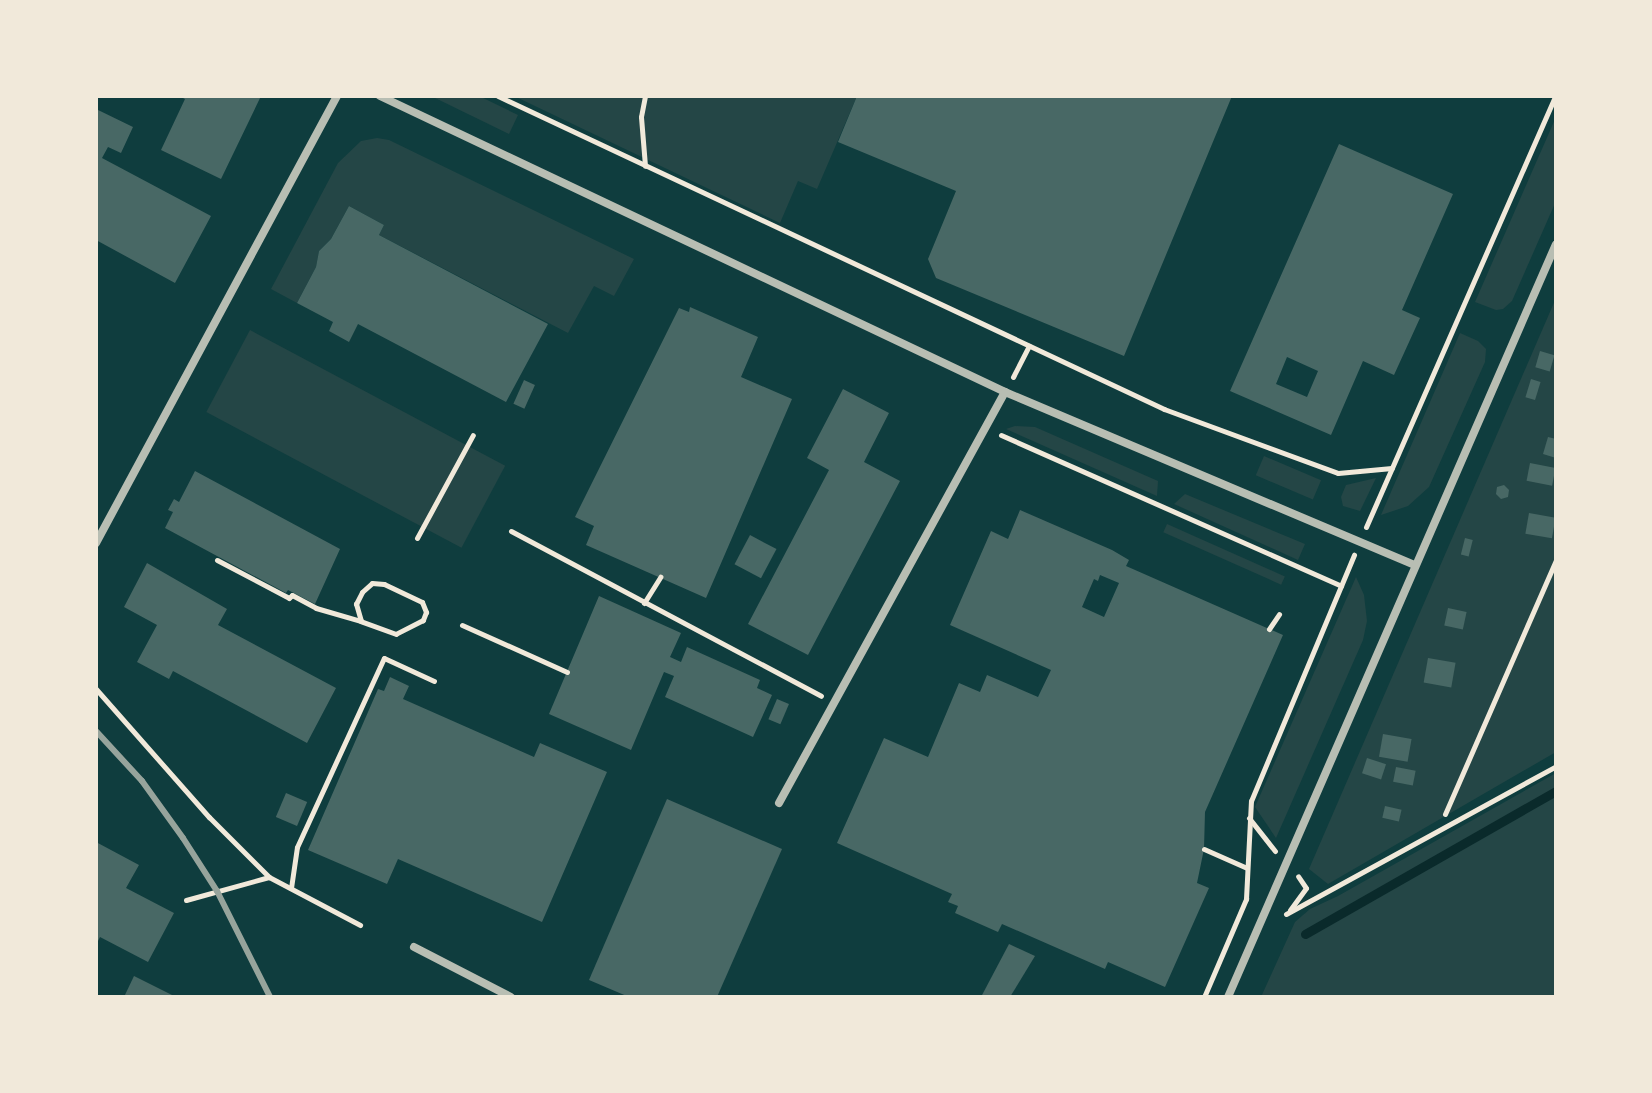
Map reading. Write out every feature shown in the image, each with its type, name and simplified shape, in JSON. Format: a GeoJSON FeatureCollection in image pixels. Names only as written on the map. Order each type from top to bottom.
{"type":"FeatureCollection","features":[{"type":"Feature","properties":{"kind":"street"},"geometry":{"type":"LineString","coordinates":[[96,543],[337,96]]}},
{"type":"Feature","properties":{"kind":"street"},"geometry":{"type":"LineString","coordinates":[[380,96],[1005,392],[1415,565]]}},
{"type":"Feature","properties":{"kind":"street"},"geometry":{"type":"LineString","coordinates":[[1228,997],[1556,244]]}},
{"type":"Feature","properties":{"kind":"street"},"geometry":{"type":"LineString","coordinates":[[779,803],[1005,392]]}},
{"type":"Feature","properties":{"kind":"street"},"geometry":{"type":"LineString","coordinates":[[414,947],[511,997]]}},
{"type":"Feature","properties":{"kind":"path"},"geometry":{"type":"LineString","coordinates":[[498,96],[1164,409],[1338,473],[1392,468]]}},
{"type":"Feature","properties":{"kind":"path"},"geometry":{"type":"LineString","coordinates":[[645,96],[641,117],[645,167]]}},
{"type":"Feature","properties":{"kind":"path"},"geometry":{"type":"LineString","coordinates":[[1204,997],[1246,899],[1251,801],[1360,541],[1555,96]]}},
{"type":"Feature","properties":{"kind":"path"},"geometry":{"type":"LineString","coordinates":[[1005,392],[1029,346]]}},
{"type":"Feature","properties":{"kind":"path"},"geometry":{"type":"LineString","coordinates":[[985,428],[1341,586]]}},
{"type":"Feature","properties":{"kind":"path"},"geometry":{"type":"LineString","coordinates":[[417,538],[473,435]]}},
{"type":"Feature","properties":{"kind":"path"},"geometry":{"type":"LineString","coordinates":[[511,531],[834,703]]}},
{"type":"Feature","properties":{"kind":"path"},"geometry":{"type":"LineString","coordinates":[[217,560],[289,598],[292,595],[316,608],[396,634],[423,620],[426,612],[417,599],[384,584],[372,583],[362,592],[356,604],[361,621]]}},
{"type":"Feature","properties":{"kind":"path"},"geometry":{"type":"LineString","coordinates":[[1445,814],[1556,560]]}},
{"type":"Feature","properties":{"kind":"path"},"geometry":{"type":"LineString","coordinates":[[644,603],[660,577]]}},
{"type":"Feature","properties":{"kind":"path"},"geometry":{"type":"LineString","coordinates":[[1269,629],[1279,614]]}},
{"type":"Feature","properties":{"kind":"path"},"geometry":{"type":"LineString","coordinates":[[462,625],[567,672]]}},
{"type":"Feature","properties":{"kind":"path"},"geometry":{"type":"LineString","coordinates":[[291,888],[297,847],[384,658],[434,681]]}},
{"type":"Feature","properties":{"kind":"path"},"geometry":{"type":"LineString","coordinates":[[96,689],[209,817],[269,877],[360,925]]}},
{"type":"Feature","properties":{"kind":"path"},"geometry":{"type":"LineString","coordinates":[[1286,914],[1556,766]]}},
{"type":"Feature","properties":{"kind":"path"},"geometry":{"type":"LineString","coordinates":[[1249,818],[1286,862]]}},
{"type":"Feature","properties":{"kind":"path"},"geometry":{"type":"LineString","coordinates":[[1204,849],[1247,868]]}},
{"type":"Feature","properties":{"kind":"path"},"geometry":{"type":"LineString","coordinates":[[186,900],[269,877]]}},
{"type":"Feature","properties":{"kind":"shaded area"},"geometry":{"type":"Polygon","coordinates":[[[431,96],[479,96],[518,115],[509,134],[431,96]]]}},
{"type":"Feature","properties":{"kind":"shaded area"},"geometry":{"type":"Polygon","coordinates":[[[514,96],[857,96],[817,189],[798,181],[780,223],[514,96]]]}},
{"type":"Feature","properties":{"kind":"shaded area"},"geometry":{"type":"Polygon","coordinates":[[[1556,117],[1556,201],[1512,301],[1503,309],[1496,310],[1475,302],[1556,117]]]}},
{"type":"Feature","properties":{"kind":"shaded area"},"geometry":{"type":"Polygon","coordinates":[[[377,138],[389,140],[634,259],[614,296],[594,286],[568,333],[379,235],[384,225],[349,206],[331,239],[319,251],[316,267],[297,303],[271,289],[338,163],[361,141],[377,138]]]}},
{"type":"Feature","properties":{"kind":"shaded area"},"geometry":{"type":"Polygon","coordinates":[[[1556,298],[1556,752],[1328,884],[1309,869],[1556,298]]]}},
{"type":"Feature","properties":{"kind":"shaded area"},"geometry":{"type":"Polygon","coordinates":[[[250,330],[505,466],[462,548],[206,412],[250,330]]]}},
{"type":"Feature","properties":{"kind":"shaded area"},"geometry":{"type":"Polygon","coordinates":[[[1460,333],[1478,341],[1486,349],[1485,362],[1429,487],[1408,506],[1381,515],[1460,333]]]}},
{"type":"Feature","properties":{"kind":"shaded area"},"geometry":{"type":"Polygon","coordinates":[[[1035,427],[1158,481],[1157,496],[1006,429],[1035,427]]]}},
{"type":"Feature","properties":{"kind":"shaded area"},"geometry":{"type":"Polygon","coordinates":[[[1264,456],[1321,480],[1313,500],[1256,475],[1264,456]]]}},
{"type":"Feature","properties":{"kind":"shaded area"},"geometry":{"type":"Polygon","coordinates":[[[1376,478],[1360,511],[1343,506],[1341,497],[1346,485],[1376,478]]]}},
{"type":"Feature","properties":{"kind":"shaded area"},"geometry":{"type":"Polygon","coordinates":[[[1185,494],[1305,544],[1298,560],[1174,504],[1185,494]]]}},
{"type":"Feature","properties":{"kind":"shaded area"},"geometry":{"type":"Polygon","coordinates":[[[1167,524],[1285,576],[1281,585],[1163,532],[1167,524]]]}},
{"type":"Feature","properties":{"kind":"shaded area"},"geometry":{"type":"Polygon","coordinates":[[[1356,577],[1364,595],[1367,621],[1363,640],[1276,838],[1255,807],[1356,577]]]}},
{"type":"Feature","properties":{"kind":"shaded area"},"geometry":{"type":"Polygon","coordinates":[[[1556,773],[1556,997],[1261,997],[1295,922],[1310,909],[1556,773]]]}},
{"type":"Feature","properties":{"kind":"building"},"geometry":{"type":"Polygon","coordinates":[[[179,96],[261,96],[221,179],[161,150],[185,99],[179,96]]]}},
{"type":"Feature","properties":{"kind":"building"},"geometry":{"type":"Polygon","coordinates":[[[857,96],[1232,96],[1124,356],[936,278],[928,259],[956,191],[838,142],[857,96]]]}},
{"type":"Feature","properties":{"kind":"building"},"geometry":{"type":"Polygon","coordinates":[[[96,109],[133,127],[121,153],[108,147],[102,158],[211,216],[175,283],[96,240],[96,109]]]}},
{"type":"Feature","properties":{"kind":"building"},"geometry":{"type":"Polygon","coordinates":[[[1339,144],[1453,194],[1402,310],[1420,318],[1394,375],[1363,361],[1331,435],[1230,391],[1339,144]],[[1287,357],[1276,384],[1307,397],[1318,371],[1287,357]]]}},
{"type":"Feature","properties":{"kind":"building"},"geometry":{"type":"Polygon","coordinates":[[[349,206],[384,225],[379,235],[548,324],[506,402],[358,324],[349,342],[329,331],[333,322],[297,303],[316,267],[319,251],[331,239],[349,206]]]}},
{"type":"Feature","properties":{"kind":"building"},"geometry":{"type":"Polygon","coordinates":[[[690,307],[758,337],[741,377],[792,399],[706,598],[586,545],[594,526],[575,517],[679,308],[689,312],[690,307]]]}},
{"type":"Feature","properties":{"kind":"building"},"geometry":{"type":"Polygon","coordinates":[[[1540,351],[1554,355],[1550,371],[1535,367],[1540,351]]]}},
{"type":"Feature","properties":{"kind":"building"},"geometry":{"type":"Polygon","coordinates":[[[1531,379],[1541,382],[1535,400],[1525,397],[1531,379]]]}},
{"type":"Feature","properties":{"kind":"building"},"geometry":{"type":"Polygon","coordinates":[[[524,380],[535,385],[524,409],[513,404],[524,380]]]}},
{"type":"Feature","properties":{"kind":"building"},"geometry":{"type":"Polygon","coordinates":[[[843,389],[889,413],[864,462],[900,481],[808,655],[748,624],[829,470],[807,458],[843,389]]]}},
{"type":"Feature","properties":{"kind":"building"},"geometry":{"type":"Polygon","coordinates":[[[1548,437],[1556,439],[1556,458],[1543,454],[1548,437]]]}},
{"type":"Feature","properties":{"kind":"building"},"geometry":{"type":"Polygon","coordinates":[[[1530,463],[1556,468],[1552,486],[1527,481],[1530,463]]]}},
{"type":"Feature","properties":{"kind":"building"},"geometry":{"type":"Polygon","coordinates":[[[195,471],[340,549],[315,604],[288,590],[286,593],[165,528],[173,512],[168,510],[174,499],[179,502],[195,471]]]}},
{"type":"Feature","properties":{"kind":"building"},"geometry":{"type":"Polygon","coordinates":[[[1504,485],[1509,490],[1508,497],[1501,499],[1496,494],[1497,487],[1504,485]]]}},
{"type":"Feature","properties":{"kind":"building"},"geometry":{"type":"Polygon","coordinates":[[[1020,510],[1112,550],[1129,560],[1126,566],[1283,635],[1205,812],[1204,849],[1197,883],[1209,888],[1165,987],[1108,962],[1105,969],[1002,924],[998,932],[955,913],[958,906],[948,902],[952,894],[837,843],[884,738],[928,757],[959,683],[980,692],[987,675],[1038,697],[1051,670],[950,625],[991,531],[1008,539],[1020,510]],[[1100,575],[1098,581],[1094,579],[1082,607],[1104,617],[1119,583],[1100,575]]]}},
{"type":"Feature","properties":{"kind":"building"},"geometry":{"type":"Polygon","coordinates":[[[1529,513],[1556,518],[1552,538],[1525,534],[1529,513]]]}},
{"type":"Feature","properties":{"kind":"building"},"geometry":{"type":"Polygon","coordinates":[[[750,535],[776,549],[761,578],[735,564],[750,535]]]}},
{"type":"Feature","properties":{"kind":"building"},"geometry":{"type":"Polygon","coordinates":[[[1465,538],[1473,540],[1469,556],[1461,554],[1465,538]]]}},
{"type":"Feature","properties":{"kind":"building"},"geometry":{"type":"Polygon","coordinates":[[[147,563],[227,609],[218,625],[336,688],[307,743],[173,671],[169,679],[137,662],[157,625],[124,607],[147,563]]]}},
{"type":"Feature","properties":{"kind":"building"},"geometry":{"type":"Polygon","coordinates":[[[599,596],[681,633],[670,657],[681,662],[687,647],[760,680],[757,688],[772,695],[753,737],[665,697],[674,676],[664,672],[631,750],[549,714],[599,596]]]}},
{"type":"Feature","properties":{"kind":"building"},"geometry":{"type":"Polygon","coordinates":[[[1448,608],[1467,612],[1463,630],[1444,626],[1448,608]]]}},
{"type":"Feature","properties":{"kind":"building"},"geometry":{"type":"Polygon","coordinates":[[[1428,658],[1456,663],[1451,687],[1424,683],[1428,658]]]}},
{"type":"Feature","properties":{"kind":"building"},"geometry":{"type":"Polygon","coordinates":[[[390,677],[409,686],[403,699],[534,757],[540,743],[607,772],[542,922],[398,859],[387,884],[308,850],[378,689],[384,691],[390,677]]]}},
{"type":"Feature","properties":{"kind":"building"},"geometry":{"type":"Polygon","coordinates":[[[777,699],[789,704],[780,724],[768,719],[777,699]]]}},
{"type":"Feature","properties":{"kind":"building"},"geometry":{"type":"Polygon","coordinates":[[[1383,734],[1412,739],[1408,762],[1379,757],[1383,734]]]}},
{"type":"Feature","properties":{"kind":"building"},"geometry":{"type":"Polygon","coordinates":[[[1367,758],[1386,764],[1381,779],[1362,773],[1367,758]]]}},
{"type":"Feature","properties":{"kind":"building"},"geometry":{"type":"Polygon","coordinates":[[[1396,767],[1416,771],[1413,786],[1393,782],[1396,767]]]}},
{"type":"Feature","properties":{"kind":"building"},"geometry":{"type":"Polygon","coordinates":[[[286,793],[307,802],[297,826],[276,817],[286,793]]]}},
{"type":"Feature","properties":{"kind":"building"},"geometry":{"type":"Polygon","coordinates":[[[667,799],[782,849],[717,997],[629,997],[589,980],[667,799]]]}},
{"type":"Feature","properties":{"kind":"building"},"geometry":{"type":"Polygon","coordinates":[[[1385,806],[1402,810],[1399,822],[1382,818],[1385,806]]]}},
{"type":"Feature","properties":{"kind":"building"},"geometry":{"type":"Polygon","coordinates":[[[96,842],[139,865],[126,888],[174,913],[148,962],[100,937],[96,945],[96,842]]]}},
{"type":"Feature","properties":{"kind":"building"},"geometry":{"type":"Polygon","coordinates":[[[1009,944],[1035,956],[1010,997],[981,997],[1009,944]]]}},
{"type":"Feature","properties":{"kind":"building"},"geometry":{"type":"Polygon","coordinates":[[[134,976],[176,997],[124,997],[134,976]]]}},
{"type":"Feature","properties":{"kind":"waterway"},"geometry":{"type":"LineString","coordinates":[[1305,934],[1556,791]]}},
{"type":"Feature","properties":{"kind":"railway"},"geometry":{"type":"LineString","coordinates":[[96,731],[142,781],[183,838],[217,891],[270,997]]}}]}
